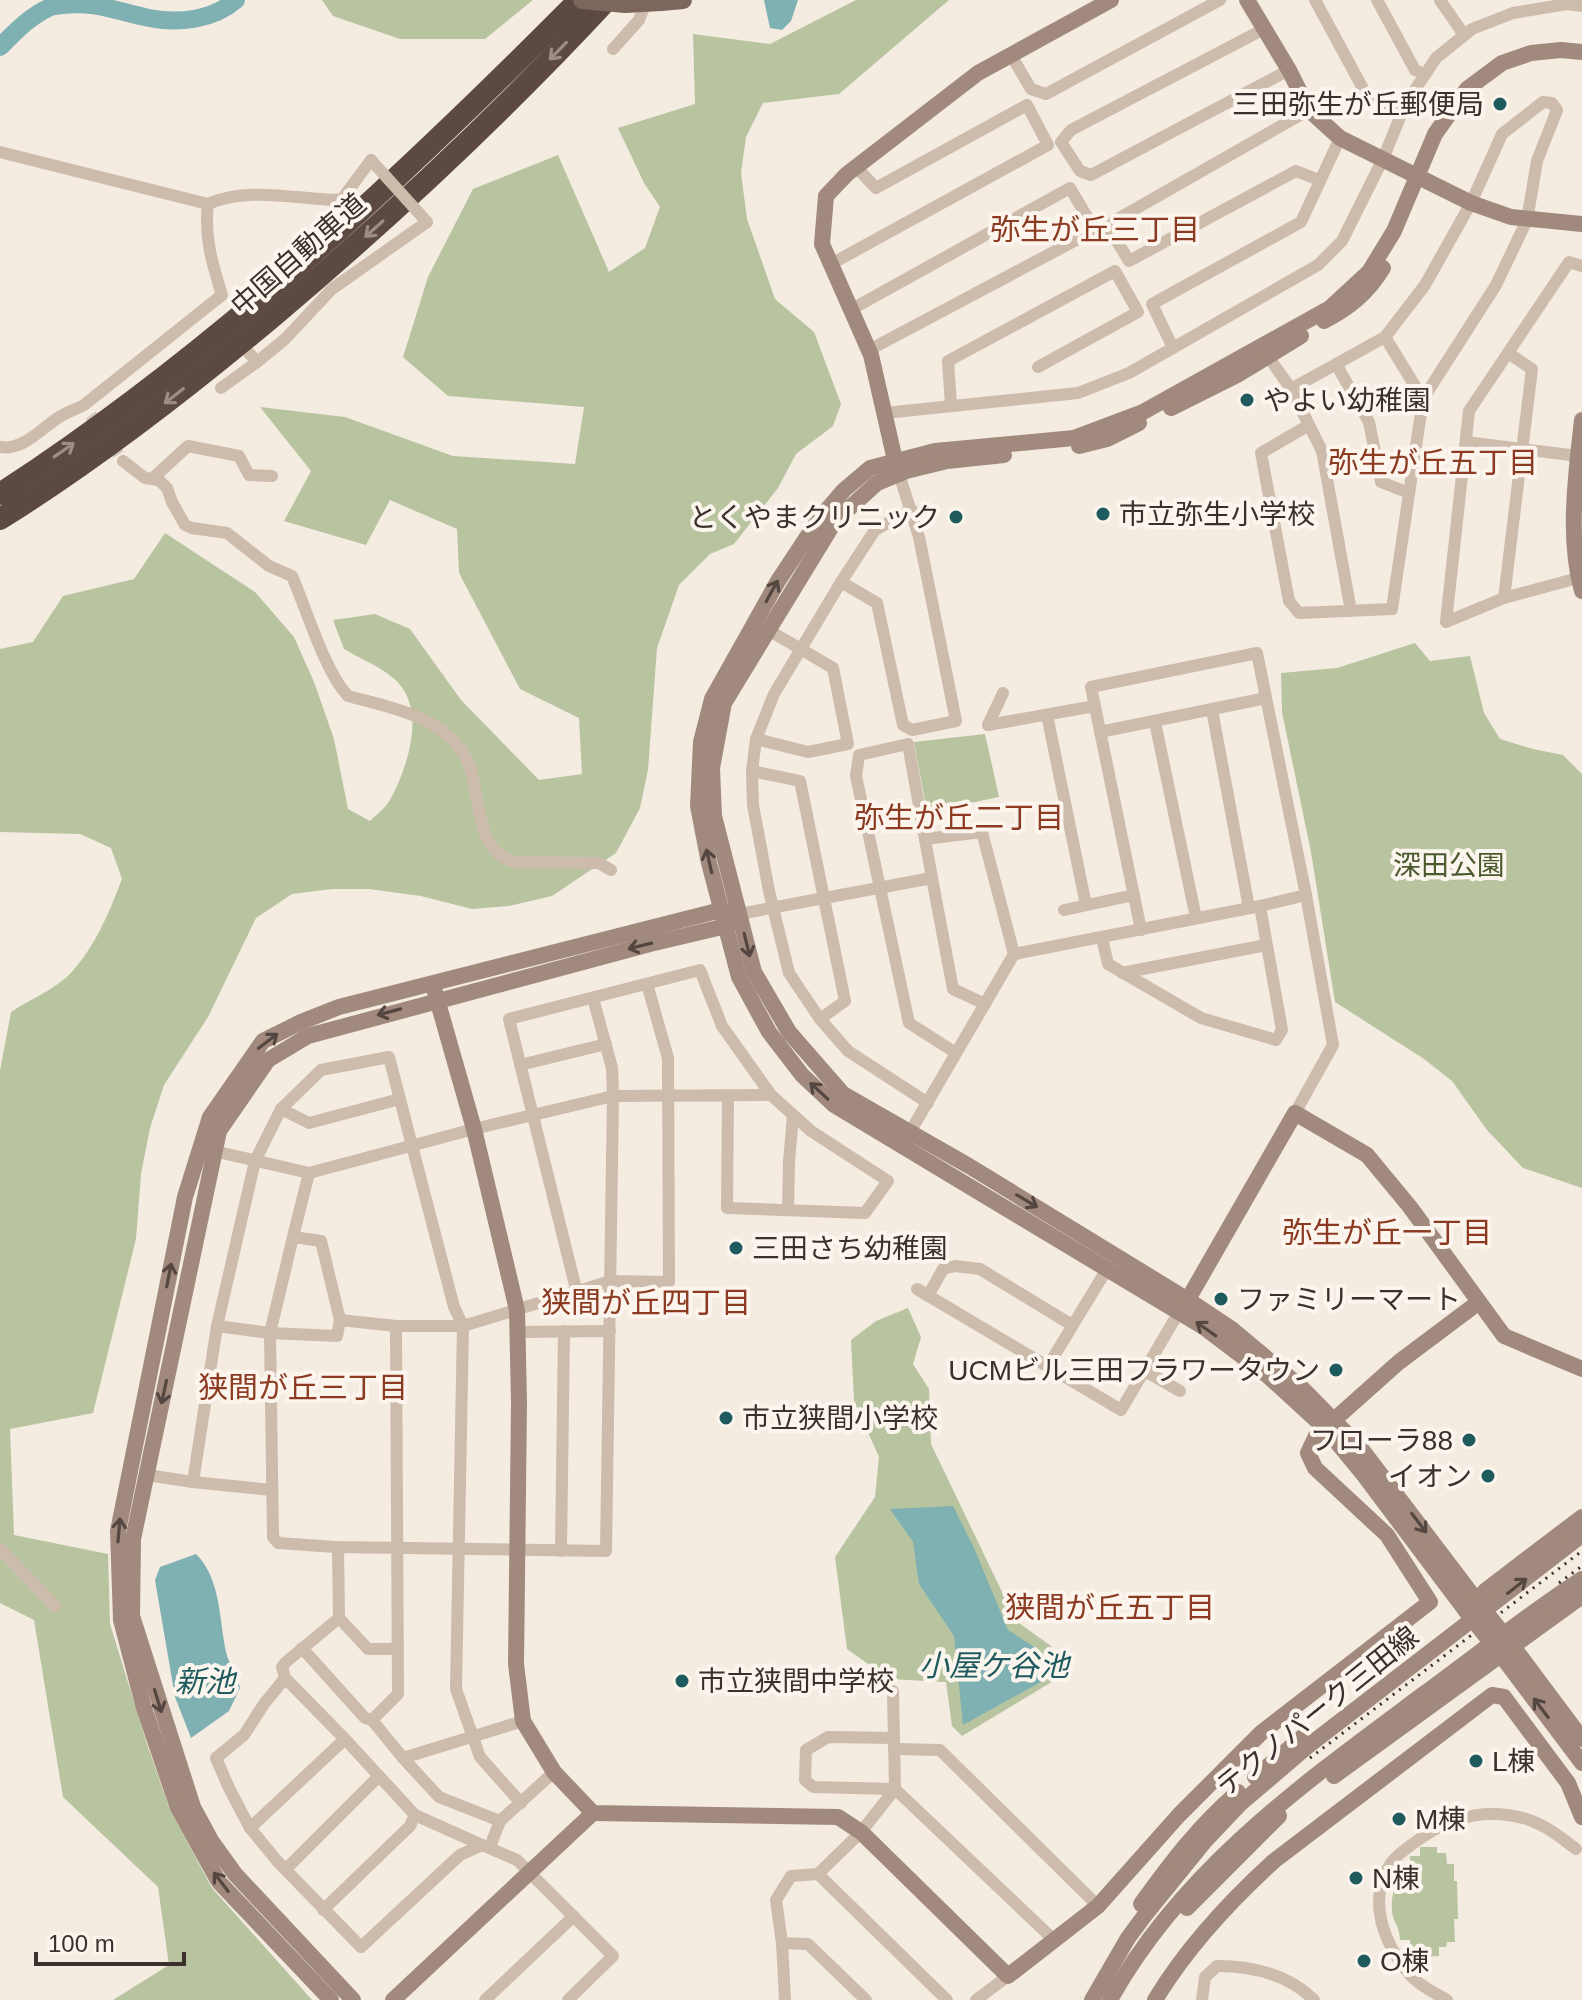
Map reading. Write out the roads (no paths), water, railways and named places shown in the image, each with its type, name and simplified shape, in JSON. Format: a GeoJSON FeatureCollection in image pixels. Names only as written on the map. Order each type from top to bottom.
{"type":"FeatureCollection","features":[{"type":"Feature","properties":{"kind":"highway","name":"中国自動車道"},"geometry":{"type":"LineString","coordinates":[[0,519],[116,440],[226,355],[351,249],[460,133],[488,91],[580,0]]}},
{"type":"Feature","properties":{"kind":"highway","name":"中国自動車道"},"geometry":{"type":"LineString","coordinates":[[0,494],[115,414],[215,337],[375,199],[460,133],[510,102],[607,0]]}},
{"type":"Feature","properties":{"kind":"main road"},"geometry":{"type":"LineString","coordinates":[[580,0],[625,4],[683,0]]}},
{"type":"Feature","properties":{"kind":"street"},"geometry":{"type":"LineString","coordinates":[[841,582],[877,603],[903,725],[912,730],[956,721],[912,510],[897,467],[869,350],[822,244],[826,196],[856,167],[978,73],[1111,0]]}},
{"type":"Feature","properties":{"kind":"street"},"geometry":{"type":"LineString","coordinates":[[1011,55],[1031,89],[1046,94],[1220,0]]}},
{"type":"Feature","properties":{"kind":"street"},"geometry":{"type":"LineString","coordinates":[[1247,0],[1309,110],[1340,138],[1471,203],[1527,220],[1582,224]]}},
{"type":"Feature","properties":{"kind":"street"},"geometry":{"type":"LineString","coordinates":[[1315,0],[1367,96],[1403,110]]}},
{"type":"Feature","properties":{"kind":"street"},"geometry":{"type":"LineString","coordinates":[[1377,0],[1415,70],[1425,74]]}},
{"type":"Feature","properties":{"kind":"street"},"geometry":{"type":"LineString","coordinates":[[1440,0],[1464,35]]}},
{"type":"Feature","properties":{"kind":"street"},"geometry":{"type":"LineString","coordinates":[[613,49],[654,1]]}},
{"type":"Feature","properties":{"kind":"street"},"geometry":{"type":"LineString","coordinates":[[885,413],[1078,393],[1129,373],[1318,265],[1342,241],[1383,159],[1403,110],[1436,58],[1472,29],[1513,13],[1567,2],[1582,6]]}},
{"type":"Feature","properties":{"kind":"street"},"geometry":{"type":"LineString","coordinates":[[1264,29],[1071,130],[1061,142],[1080,171],[1091,175],[1289,70]]}},
{"type":"Feature","properties":{"kind":"street"},"geometry":{"type":"LineString","coordinates":[[1582,52],[1561,50],[1531,53],[1502,63],[1467,89],[1435,134],[1398,244],[1375,282],[1352,306],[1143,412],[1074,438],[935,451],[897,467],[870,468],[844,490],[803,543],[724,703],[712,768],[714,816],[754,972],[789,1032],[843,1094],[909,1140],[1184,1306],[1205,1328],[1360,1447],[1471,1606],[1582,1739]]}},
{"type":"Feature","properties":{"kind":"street"},"geometry":{"type":"LineString","coordinates":[[1421,178],[1464,109],[1494,79],[1522,66],[1541,62],[1560,60],[1582,63]]}},
{"type":"Feature","properties":{"kind":"street"},"geometry":{"type":"LineString","coordinates":[[1291,389],[1385,337],[1425,285],[1471,203],[1502,134],[1543,102],[1552,103],[1557,110],[1537,161],[1527,220],[1496,285],[1423,399],[1392,609],[1299,613],[1289,601],[1261,453],[1309,425]]}},
{"type":"Feature","properties":{"kind":"street"},"geometry":{"type":"LineString","coordinates":[[831,264],[1048,145],[1027,105],[876,188],[856,167]]}},
{"type":"Feature","properties":{"kind":"street"},"geometry":{"type":"LineString","coordinates":[[1309,110],[1107,225],[1129,261],[1296,171],[1319,180]]}},
{"type":"Feature","properties":{"kind":"street"},"geometry":{"type":"LineString","coordinates":[[1173,348],[1152,304],[1301,222],[1340,138]]}},
{"type":"Feature","properties":{"kind":"street"},"geometry":{"type":"LineString","coordinates":[[0,152],[208,204],[227,196],[243,195],[342,199],[371,160],[427,222],[332,289],[285,339],[253,357],[221,388]]}},
{"type":"Feature","properties":{"kind":"street"},"geometry":{"type":"LineString","coordinates":[[852,309],[1070,188],[1095,230],[869,350]]}},
{"type":"Feature","properties":{"kind":"street"},"geometry":{"type":"LineString","coordinates":[[0,447],[9,449],[27,441],[59,417],[87,410],[222,295],[209,254],[208,204]]}},
{"type":"Feature","properties":{"kind":"street"},"geometry":{"type":"LineString","coordinates":[[1582,266],[1569,262],[1469,411],[1446,622],[1504,598],[1580,585],[1574,511],[1582,420]]}},
{"type":"Feature","properties":{"kind":"street"},"geometry":{"type":"LineString","coordinates":[[951,406],[948,361],[1115,271],[1138,312],[1038,367]]}},
{"type":"Feature","properties":{"kind":"street"},"geometry":{"type":"LineString","coordinates":[[209,305],[220,317]]}},
{"type":"Feature","properties":{"kind":"street"},"geometry":{"type":"LineString","coordinates":[[1385,337],[1423,399]]}},
{"type":"Feature","properties":{"kind":"street"},"geometry":{"type":"LineString","coordinates":[[1264,351],[1291,389],[1322,451],[1351,611]]}},
{"type":"Feature","properties":{"kind":"street"},"geometry":{"type":"LineString","coordinates":[[1504,598],[1532,369],[1508,353]]}},
{"type":"Feature","properties":{"kind":"street"},"geometry":{"type":"LineString","coordinates":[[1336,364],[1369,422],[1381,482],[1409,493]]}},
{"type":"Feature","properties":{"kind":"street"},"geometry":{"type":"LineString","coordinates":[[1466,442],[1578,456]]}},
{"type":"Feature","properties":{"kind":"street"},"geometry":{"type":"LineString","coordinates":[[152,479],[188,446],[239,456],[249,475],[272,476]]}},
{"type":"Feature","properties":{"kind":"street"},"geometry":{"type":"LineString","coordinates":[[123,461],[145,478],[159,480],[167,488],[185,525],[227,533],[269,566],[292,576],[329,664],[348,696],[425,719],[461,749],[474,780],[483,827],[492,848],[502,858],[514,862],[599,863],[611,870]]}},
{"type":"Feature","properties":{"kind":"street"},"geometry":{"type":"LineString","coordinates":[[912,510],[875,530],[841,582],[774,694],[756,739],[752,771],[753,805],[789,973],[820,1019],[848,1051],[928,1103]]}},
{"type":"Feature","properties":{"kind":"street"},"geometry":{"type":"LineString","coordinates":[[756,739],[808,752],[848,744],[833,668],[761,626]]}},
{"type":"Feature","properties":{"kind":"street"},"geometry":{"type":"LineString","coordinates":[[761,626],[712,699],[701,742],[698,806],[739,977],[769,1032],[802,1075],[834,1105],[909,1140]]}},
{"type":"Feature","properties":{"kind":"street"},"geometry":{"type":"LineString","coordinates":[[1072,1325],[980,1269],[955,1266],[943,1269],[923,1292],[1121,1410],[1333,1045],[1257,653],[1091,687],[1141,930]]}},
{"type":"Feature","properties":{"kind":"street"},"geometry":{"type":"LineString","coordinates":[[1003,693],[988,725],[1095,706]]}},
{"type":"Feature","properties":{"kind":"street"},"geometry":{"type":"LineString","coordinates":[[1100,732],[1266,698]]}},
{"type":"Feature","properties":{"kind":"street"},"geometry":{"type":"LineString","coordinates":[[1102,938],[1108,964],[1201,1018],[1276,1040],[1282,1030],[1266,945],[1212,710]]}},
{"type":"Feature","properties":{"kind":"street"},"geometry":{"type":"LineString","coordinates":[[1047,715],[1086,905]]}},
{"type":"Feature","properties":{"kind":"street"},"geometry":{"type":"LineString","coordinates":[[1155,722],[1196,918]]}},
{"type":"Feature","properties":{"kind":"street"},"geometry":{"type":"LineString","coordinates":[[956,1053],[909,1023],[856,776],[859,755],[908,744],[953,989],[985,1004]]}},
{"type":"Feature","properties":{"kind":"street"},"geometry":{"type":"LineString","coordinates":[[752,771],[800,781],[845,1001],[820,1019]]}},
{"type":"Feature","properties":{"kind":"street"},"geometry":{"type":"LineString","coordinates":[[925,839],[982,832],[1020,953]]}},
{"type":"Feature","properties":{"kind":"street"},"geometry":{"type":"LineString","coordinates":[[331,2000],[219,1882],[178,1808],[144,1708],[121,1620],[118,1531],[185,1197],[210,1117],[263,1041],[339,1007],[436,992],[650,944],[739,914],[932,878]]}},
{"type":"Feature","properties":{"kind":"street"},"geometry":{"type":"LineString","coordinates":[[1064,910],[1134,895]]}},
{"type":"Feature","properties":{"kind":"street"},"geometry":{"type":"LineString","coordinates":[[909,1140],[985,1004],[1020,953],[1306,895]]}},
{"type":"Feature","properties":{"kind":"street"},"geometry":{"type":"LineString","coordinates":[[1122,973],[1266,945]]}},
{"type":"Feature","properties":{"kind":"street"},"geometry":{"type":"LineString","coordinates":[[577,1293],[509,1019],[700,970],[722,1026],[771,1095],[838,1151],[888,1181],[865,1213],[727,1208],[728,1095]]}},
{"type":"Feature","properties":{"kind":"street"},"geometry":{"type":"LineString","coordinates":[[340,1320],[396,1326],[463,1326],[611,1281],[669,1282],[668,1058],[647,984]]}},
{"type":"Feature","properties":{"kind":"street"},"geometry":{"type":"LineString","coordinates":[[436,992],[474,1129],[517,1310],[516,1664],[523,1721],[554,1772],[593,1813]]}},
{"type":"Feature","properties":{"kind":"street"},"geometry":{"type":"LineString","coordinates":[[353,2000],[235,1874],[212,1842],[193,1807],[132,1616],[133,1539],[219,1131],[268,1060],[308,1036],[436,992]]}},
{"type":"Feature","properties":{"kind":"street"},"geometry":{"type":"LineString","coordinates":[[309,1173],[270,1333],[273,1537],[278,1543],[338,1547],[606,1551],[613,1096],[612,1068],[593,998]]}},
{"type":"Feature","properties":{"kind":"street"},"geometry":{"type":"LineString","coordinates":[[520,1065],[606,1044]]}},
{"type":"Feature","properties":{"kind":"street"},"geometry":{"type":"LineString","coordinates":[[193,1482],[217,1326],[255,1161],[281,1109],[321,1070],[389,1057],[454,1307],[463,1326],[456,1689],[480,1757],[521,1803]]}},
{"type":"Feature","properties":{"kind":"street"},"geometry":{"type":"LineString","coordinates":[[214,1151],[309,1173],[532,1114],[613,1096],[771,1095]]}},
{"type":"Feature","properties":{"kind":"street"},"geometry":{"type":"LineString","coordinates":[[281,1109],[309,1123],[400,1099]]}},
{"type":"Feature","properties":{"kind":"street"},"geometry":{"type":"LineString","coordinates":[[1295,1113],[1367,1155],[1410,1207],[1504,1336],[1582,1369]]}},
{"type":"Feature","properties":{"kind":"street"},"geometry":{"type":"LineString","coordinates":[[788,1210],[793,1115]]}},
{"type":"Feature","properties":{"kind":"street"},"geometry":{"type":"LineString","coordinates":[[955,1168],[1107,1269],[1184,1306]]}},
{"type":"Feature","properties":{"kind":"street"},"geometry":{"type":"LineString","coordinates":[[217,1326],[270,1333],[337,1336],[340,1320],[321,1241],[293,1237]]}},
{"type":"Feature","properties":{"kind":"street"},"geometry":{"type":"LineString","coordinates":[[1048,1366],[1107,1269]]}},
{"type":"Feature","properties":{"kind":"street"},"geometry":{"type":"LineString","coordinates":[[976,2000],[1098,1906],[1179,1815],[1262,1732],[1430,1602],[1387,1535],[1309,1460],[1308,1453],[1311,1444],[1330,1424],[1399,1362],[1479,1302]]}},
{"type":"Feature","properties":{"kind":"street"},"geometry":{"type":"LineString","coordinates":[[372,1720],[398,1694],[396,1326]]}},
{"type":"Feature","properties":{"kind":"street"},"geometry":{"type":"LineString","coordinates":[[561,1551],[564,1331]]}},
{"type":"Feature","properties":{"kind":"street"},"geometry":{"type":"LineString","coordinates":[[518,1332],[610,1331]]}},
{"type":"Feature","properties":{"kind":"street"},"geometry":{"type":"LineString","coordinates":[[1145,1371],[1180,1391]]}},
{"type":"Feature","properties":{"kind":"street"},"geometry":{"type":"LineString","coordinates":[[147,1475],[272,1490]]}},
{"type":"Feature","properties":{"kind":"street"},"geometry":{"type":"LineString","coordinates":[[1080,2000],[1137,1909],[1216,1811],[1287,1749],[1582,1517]]}},
{"type":"Feature","properties":{"kind":"street","name":"テクノパーク三田線"},"geometry":{"type":"LineString","coordinates":[[1092,2000],[1145,1915],[1205,1841],[1240,1804],[1308,1746],[1582,1535]]}},
{"type":"Feature","properties":{"kind":"street"},"geometry":{"type":"LineString","coordinates":[[338,1547],[339,1618],[368,1649],[397,1649]]}},
{"type":"Feature","properties":{"kind":"street"},"geometry":{"type":"LineString","coordinates":[[0,1549],[55,1606]]}},
{"type":"Feature","properties":{"kind":"street","name":"テクノパーク三田線"},"geometry":{"type":"LineString","coordinates":[[1110,2000],[1159,1926],[1207,1870],[1262,1817],[1582,1579]]}},
{"type":"Feature","properties":{"kind":"street"},"geometry":{"type":"LineString","coordinates":[[1207,1870],[1260,1827],[1582,1596]]}},
{"type":"Feature","properties":{"kind":"street"},"geometry":{"type":"LineString","coordinates":[[339,1618],[282,1667],[285,1678],[415,1815],[517,1860],[613,1956],[568,2000]]}},
{"type":"Feature","properties":{"kind":"street"},"geometry":{"type":"LineString","coordinates":[[302,1648],[365,1718],[372,1720],[439,1797],[500,1821]]}},
{"type":"Feature","properties":{"kind":"street"},"geometry":{"type":"LineString","coordinates":[[1506,1650],[1582,1763]]}},
{"type":"Feature","properties":{"kind":"street"},"geometry":{"type":"LineString","coordinates":[[285,1678],[244,1735],[216,1758],[250,1828],[323,1910],[361,1947],[460,1855],[486,1846],[500,1821],[554,1772]]}},
{"type":"Feature","properties":{"kind":"street"},"geometry":{"type":"LineString","coordinates":[[785,2000],[776,1900],[791,1876],[818,1874],[861,1832],[895,1789],[893,1691]]}},
{"type":"Feature","properties":{"kind":"street"},"geometry":{"type":"LineString","coordinates":[[1155,2000],[1195,1943],[1243,1889],[1274,1861],[1492,1695],[1504,1697],[1568,1783],[1582,1817]]}},
{"type":"Feature","properties":{"kind":"street"},"geometry":{"type":"LineString","coordinates":[[403,1758],[523,1721]]}},
{"type":"Feature","properties":{"kind":"street"},"geometry":{"type":"LineString","coordinates":[[1053,1939],[895,1789],[813,1787],[805,1780],[806,1750],[828,1737],[940,1750],[1098,1906]]}},
{"type":"Feature","properties":{"kind":"street"},"geometry":{"type":"LineString","coordinates":[[250,1828],[345,1739]]}},
{"type":"Feature","properties":{"kind":"street"},"geometry":{"type":"LineString","coordinates":[[286,1869],[379,1776]]}},
{"type":"Feature","properties":{"kind":"street"},"geometry":{"type":"LineString","coordinates":[[1145,1915],[1196,1836],[1238,1792]]}},
{"type":"Feature","properties":{"kind":"street"},"geometry":{"type":"LineString","coordinates":[[393,2000],[593,1813],[838,1817],[861,1832],[1008,1976]]}},
{"type":"Feature","properties":{"kind":"street"},"geometry":{"type":"LineString","coordinates":[[1447,2000],[1413,1977],[1391,1946],[1380,1923],[1379,1896],[1385,1874],[1393,1861],[1442,1824],[1483,1813],[1525,1818],[1549,1829],[1576,1849]]}},
{"type":"Feature","properties":{"kind":"street"},"geometry":{"type":"LineString","coordinates":[[323,1910],[410,1826],[415,1815]]}},
{"type":"Feature","properties":{"kind":"street"},"geometry":{"type":"LineString","coordinates":[[1122,2000],[1190,1904],[1279,1816]]}},
{"type":"Feature","properties":{"kind":"street"},"geometry":{"type":"LineString","coordinates":[[818,1874],[947,2000]]}},
{"type":"Feature","properties":{"kind":"street"},"geometry":{"type":"LineString","coordinates":[[485,2000],[574,1916]]}},
{"type":"Feature","properties":{"kind":"street"},"geometry":{"type":"LineString","coordinates":[[782,1943],[808,1944],[866,2000]]}},
{"type":"Feature","properties":{"kind":"street"},"geometry":{"type":"LineString","coordinates":[[1202,2000],[1205,1977],[1217,1966],[1244,1966],[1280,1977],[1314,2000]]}},
{"type":"Feature","properties":{"kind":"street"},"geometry":{"type":"LineString","coordinates":[[312,1979],[318,2000]]}},
{"type":"Feature","properties":{"kind":"water"},"geometry":{"type":"Polygon","coordinates":[[[764,0],[798,0],[791,21],[782,30],[770,28],[764,0]]]}},
{"type":"Feature","properties":{"kind":"water","name":"小屋ケ谷池"},"geometry":{"type":"Polygon","coordinates":[[[953,1506],[1008,1630],[1042,1652],[1048,1678],[963,1725],[954,1636],[919,1584],[913,1542],[890,1509],[953,1506]]]}},
{"type":"Feature","properties":{"kind":"water","name":"新池"},"geometry":{"type":"Polygon","coordinates":[[[196,1554],[215,1587],[226,1652],[240,1688],[229,1711],[191,1738],[175,1697],[155,1580],[160,1567],[196,1554]]]}},
{"type":"Feature","properties":{"kind":"waterway"},"geometry":{"type":"LineString","coordinates":[[0,47],[31,18],[53,6],[92,5],[172,21],[206,16],[236,0]]}},
{"type":"Feature","properties":{"kind":"tunnel"},"geometry":{"type":"LineString","coordinates":[[91,415],[123,461]]}},
{"type":"Feature","properties":{"kind":"railway"},"geometry":{"type":"LineString","coordinates":[[1310,1758],[1582,1551]]}},
{"type":"Feature","properties":{"kind":"railway"},"geometry":{"type":"LineString","coordinates":[[1559,1583],[1582,1566]]}},
{"type":"Feature","properties":{"kind":"place","name":"三田弥生が丘郵便局"},"geometry":{"type":"Point","coordinates":[1500,104]}},
{"type":"Feature","properties":{"kind":"place","name":"やよい幼稚園"},"geometry":{"type":"Point","coordinates":[1247,400]}},
{"type":"Feature","properties":{"kind":"place","name":"市立弥生小学校"},"geometry":{"type":"Point","coordinates":[1103,514]}},
{"type":"Feature","properties":{"kind":"place","name":"とくやまクリニック"},"geometry":{"type":"Point","coordinates":[956,517]}},
{"type":"Feature","properties":{"kind":"place","name":"三田さち幼稚園"},"geometry":{"type":"Point","coordinates":[736,1248]}},
{"type":"Feature","properties":{"kind":"place","name":"ファミリーマート"},"geometry":{"type":"Point","coordinates":[1221,1299]}},
{"type":"Feature","properties":{"kind":"place","name":"UCMビル三田フラワータウン"},"geometry":{"type":"Point","coordinates":[1336,1370]}},
{"type":"Feature","properties":{"kind":"place","name":"市立狭間小学校"},"geometry":{"type":"Point","coordinates":[726,1418]}},
{"type":"Feature","properties":{"kind":"place","name":"フローラ88"},"geometry":{"type":"Point","coordinates":[1469,1440]}},
{"type":"Feature","properties":{"kind":"place","name":"イオン"},"geometry":{"type":"Point","coordinates":[1488,1476]}},
{"type":"Feature","properties":{"kind":"place","name":"市立狭間中学校"},"geometry":{"type":"Point","coordinates":[682,1681]}},
{"type":"Feature","properties":{"kind":"place","name":"L棟"},"geometry":{"type":"Point","coordinates":[1476,1761]}},
{"type":"Feature","properties":{"kind":"place","name":"M棟"},"geometry":{"type":"Point","coordinates":[1399,1819]}},
{"type":"Feature","properties":{"kind":"place","name":"N棟"},"geometry":{"type":"Point","coordinates":[1356,1878]}},
{"type":"Feature","properties":{"kind":"place","name":"O棟"},"geometry":{"type":"Point","coordinates":[1364,1961]}},
{"type":"Feature","properties":{"kind":"district","name":"弥生が丘三丁目"},"geometry":{"type":"Point","coordinates":[1095,230]}},
{"type":"Feature","properties":{"kind":"district","name":"弥生が丘五丁目"},"geometry":{"type":"Point","coordinates":[1433,463]}},
{"type":"Feature","properties":{"kind":"district","name":"弥生が丘二丁目"},"geometry":{"type":"Point","coordinates":[959,818]}},
{"type":"Feature","properties":{"kind":"district","name":"弥生が丘一丁目"},"geometry":{"type":"Point","coordinates":[1387,1233]}},
{"type":"Feature","properties":{"kind":"district","name":"狭間が丘四丁目"},"geometry":{"type":"Point","coordinates":[646,1303]}},
{"type":"Feature","properties":{"kind":"district","name":"狭間が丘三丁目"},"geometry":{"type":"Point","coordinates":[303,1388]}},
{"type":"Feature","properties":{"kind":"district","name":"狭間が丘五丁目"},"geometry":{"type":"Point","coordinates":[1110,1608]}},
{"type":"Feature","properties":{"kind":"park label","name":"深田公園"},"geometry":{"type":"Point","coordinates":[1449,865]}}]}
